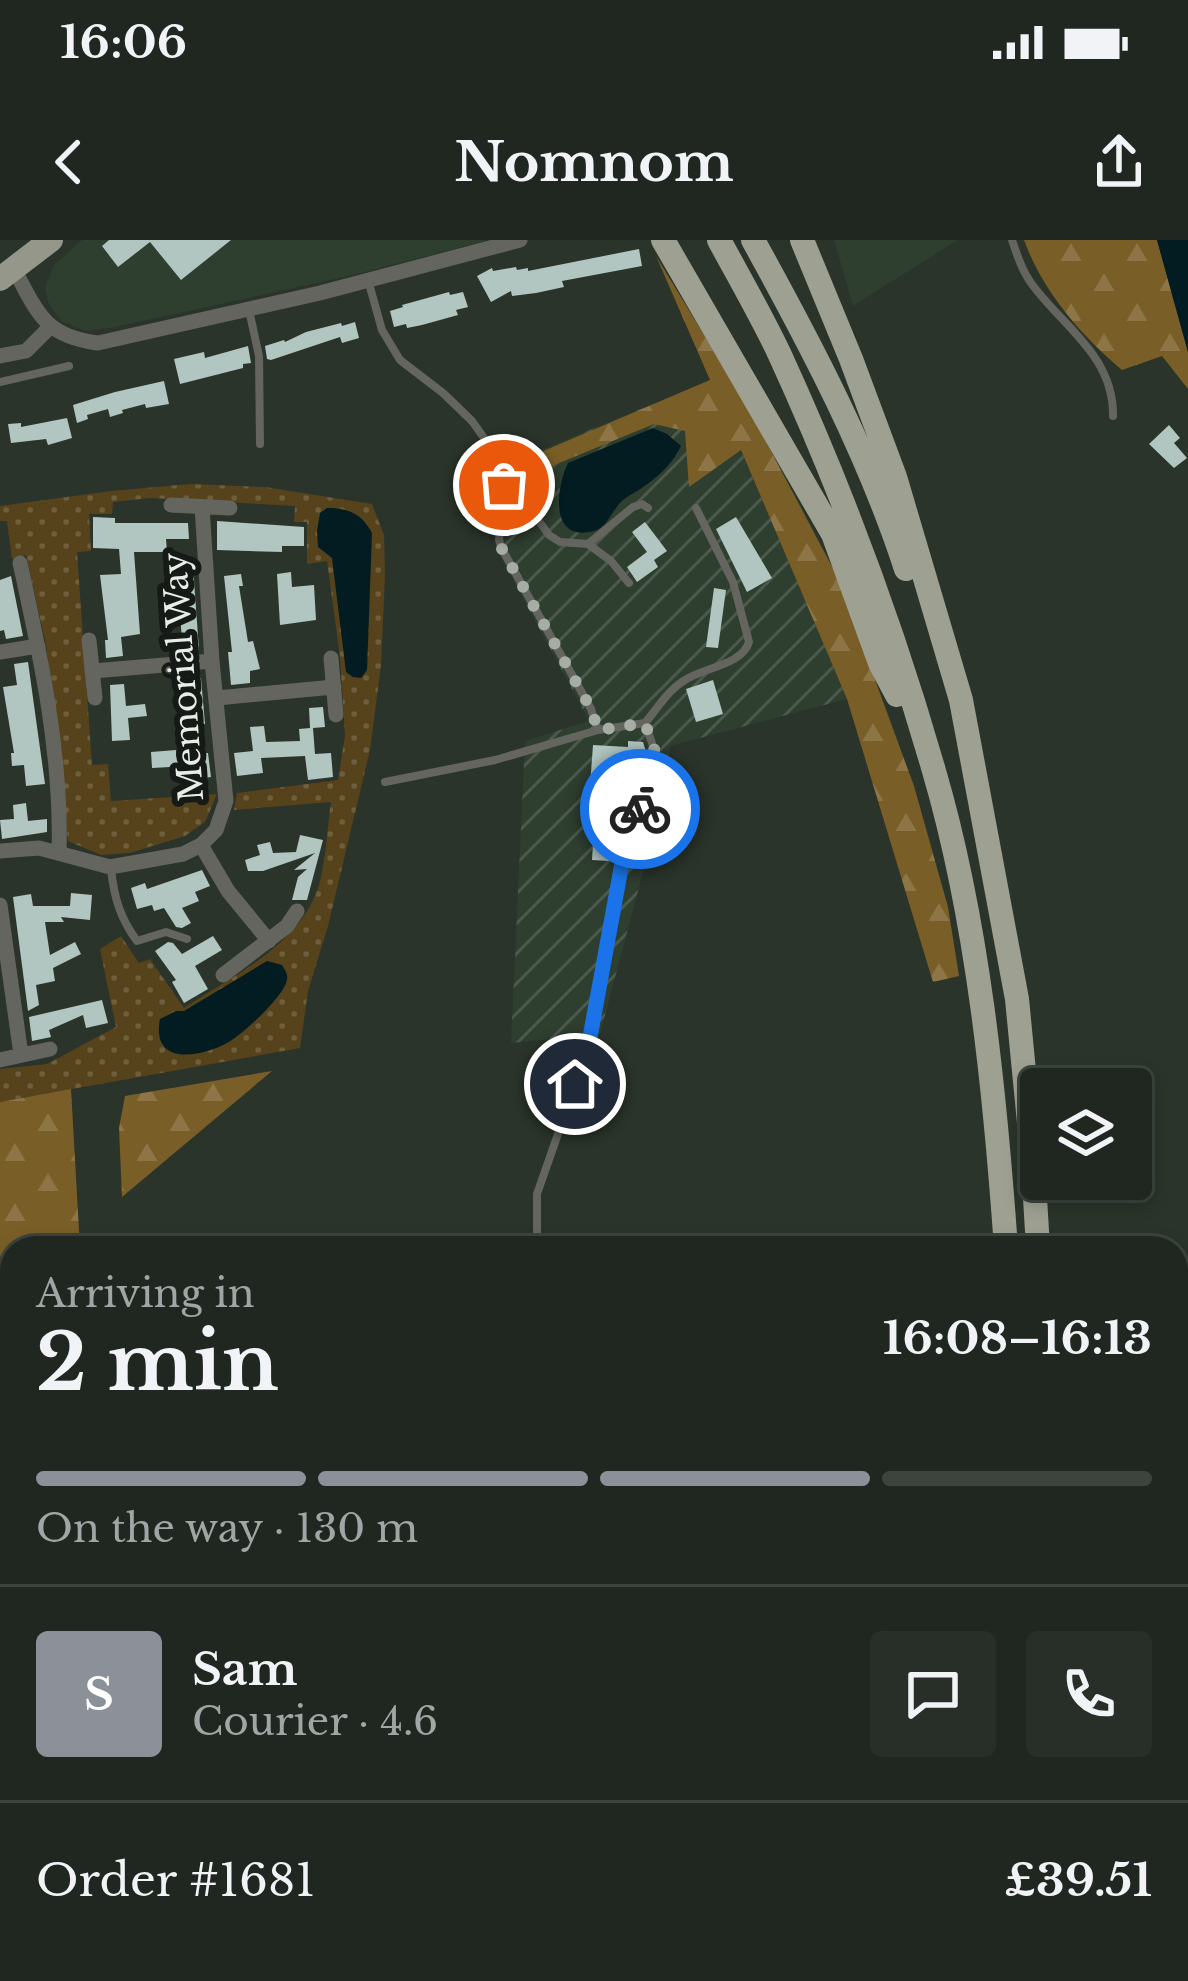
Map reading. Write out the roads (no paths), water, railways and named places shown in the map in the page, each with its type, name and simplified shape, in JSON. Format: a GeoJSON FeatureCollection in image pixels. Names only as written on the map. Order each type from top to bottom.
{"type":"FeatureCollection","features":[{"type":"Feature","properties":{"kind":"highway"},"geometry":{"type":"LineString","coordinates":[[663,240],[833,534],[880,663],[935,773]]}},
{"type":"Feature","properties":{"kind":"highway"},"geometry":{"type":"LineString","coordinates":[[719,240],[776,348],[828,463],[935,773],[965,909],[983,1025],[1005,1236]]}},
{"type":"Feature","properties":{"kind":"highway"},"geometry":{"type":"LineString","coordinates":[[753,240],[799,323],[898,545],[979,790]]}},
{"type":"Feature","properties":{"kind":"highway"},"geometry":{"type":"LineString","coordinates":[[802,240],[895,477],[961,700],[1017,999],[1038,1236]]}},
{"type":"Feature","properties":{"kind":"main road"},"geometry":{"type":"LineString","coordinates":[[7,274],[51,240]]}},
{"type":"Feature","properties":{"kind":"street"},"geometry":{"type":"LineString","coordinates":[[7,274],[50,327],[98,343],[249,310],[520,240]]}},
{"type":"Feature","properties":{"kind":"street"},"geometry":{"type":"LineString","coordinates":[[0,356],[26,351],[50,327]]}},
{"type":"Feature","properties":{"kind":"street","name":"Memorial Way"},"geometry":{"type":"LineString","coordinates":[[171,505],[230,508]]}},
{"type":"Feature","properties":{"kind":"street","name":"Memorial Way"},"geometry":{"type":"LineString","coordinates":[[0,850],[39,848],[110,868],[183,854],[216,830],[226,801],[202,507]]}},
{"type":"Feature","properties":{"kind":"street"},"geometry":{"type":"LineString","coordinates":[[20,563],[53,736],[59,853]]}},
{"type":"Feature","properties":{"kind":"street"},"geometry":{"type":"LineString","coordinates":[[89,640],[95,698]]}},
{"type":"Feature","properties":{"kind":"street"},"geometry":{"type":"LineString","coordinates":[[0,652],[38,646]]}},
{"type":"Feature","properties":{"kind":"street"},"geometry":{"type":"LineString","coordinates":[[332,658],[335,716]]}},
{"type":"Feature","properties":{"kind":"street"},"geometry":{"type":"LineString","coordinates":[[93,671],[212,661]]}},
{"type":"Feature","properties":{"kind":"street"},"geometry":{"type":"LineString","coordinates":[[217,698],[334,687]]}},
{"type":"Feature","properties":{"kind":"street"},"geometry":{"type":"LineString","coordinates":[[201,845],[228,891],[269,940]]}},
{"type":"Feature","properties":{"kind":"street"},"geometry":{"type":"LineString","coordinates":[[0,904],[21,1055]]}},
{"type":"Feature","properties":{"kind":"street"},"geometry":{"type":"LineString","coordinates":[[223,975],[287,926],[297,911]]}},
{"type":"Feature","properties":{"kind":"street"},"geometry":{"type":"LineString","coordinates":[[0,1060],[50,1049]]}},
{"type":"Feature","properties":{"kind":"lane"},"geometry":{"type":"LineString","coordinates":[[1012,240],[1033,286],[1100,363],[1112,393],[1113,416]]}},
{"type":"Feature","properties":{"kind":"lane"},"geometry":{"type":"LineString","coordinates":[[368,280],[382,330],[400,361],[472,421],[552,538],[588,544],[611,561],[629,584]]}},
{"type":"Feature","properties":{"kind":"lane"},"geometry":{"type":"LineString","coordinates":[[249,310],[259,356],[260,444]]}},
{"type":"Feature","properties":{"kind":"lane"},"geometry":{"type":"LineString","coordinates":[[0,382],[69,366]]}},
{"type":"Feature","properties":{"kind":"lane"},"geometry":{"type":"LineString","coordinates":[[504,474],[502,549],[591,709],[598,730]]}},
{"type":"Feature","properties":{"kind":"lane"},"geometry":{"type":"LineString","coordinates":[[588,544],[633,507],[648,508]]}},
{"type":"Feature","properties":{"kind":"lane"},"geometry":{"type":"LineString","coordinates":[[385,782],[645,723],[678,685],[744,655],[749,642],[733,582],[696,508]]}},
{"type":"Feature","properties":{"kind":"lane"},"geometry":{"type":"LineString","coordinates":[[537,1236],[537,1194],[588,1048],[631,814],[651,803],[655,752],[645,723]]}},
{"type":"Feature","properties":{"kind":"lane"},"geometry":{"type":"LineString","coordinates":[[110,868],[114,897],[137,941],[166,932],[187,939]]}},
{"type":"Feature","properties":{"kind":"water"},"geometry":{"type":"Polygon","coordinates":[[[1157,240],[1188,240],[1188,352],[1157,240]]]}},
{"type":"Feature","properties":{"kind":"water"},"geometry":{"type":"Polygon","coordinates":[[[653,428],[681,446],[669,464],[622,501],[598,529],[579,533],[569,529],[559,499],[568,463],[653,428]]]}},
{"type":"Feature","properties":{"kind":"water"},"geometry":{"type":"Polygon","coordinates":[[[327,508],[354,513],[372,533],[367,670],[361,678],[346,672],[332,558],[318,547],[320,513],[327,508]]]}},
{"type":"Feature","properties":{"kind":"water"},"geometry":{"type":"Polygon","coordinates":[[[267,961],[282,965],[286,983],[240,1034],[214,1049],[190,1054],[169,1051],[162,1044],[160,1019],[184,1011],[267,961]]]}}]}
